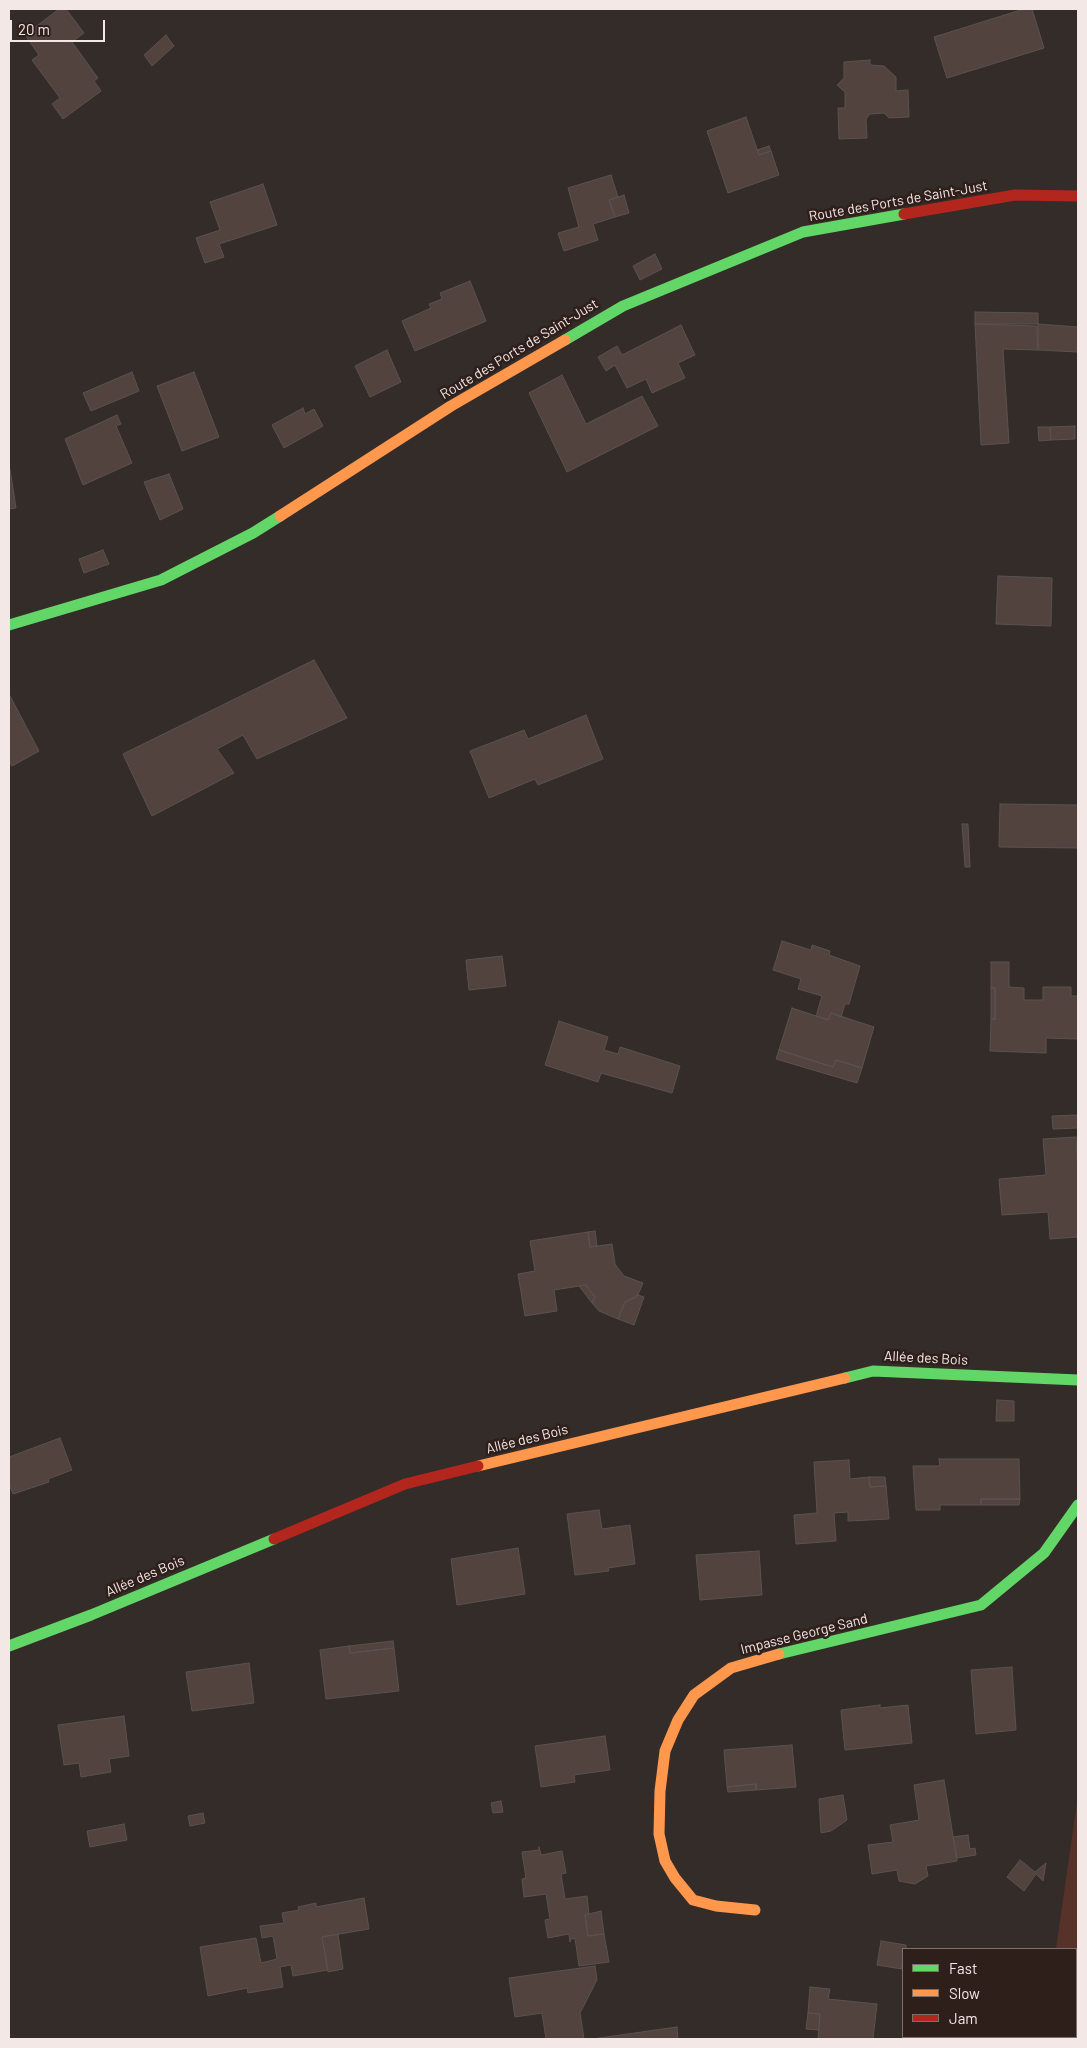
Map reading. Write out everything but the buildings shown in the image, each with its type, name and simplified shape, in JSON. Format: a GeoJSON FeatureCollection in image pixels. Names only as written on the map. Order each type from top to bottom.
{"type":"FeatureCollection","features":[{"type":"Feature","properties":{"kind":"street","name":"Route des Ports de Saint-Just"},"geometry":{"type":"LineString","coordinates":[[9,625],[161,580],[253,533],[451,406],[623,306],[803,232],[1015,195],[1078,196]]}},
{"type":"Feature","properties":{"kind":"street","name":"Allée des Bois"},"geometry":{"type":"LineString","coordinates":[[9,1646],[90,1616],[406,1484],[873,1370],[1078,1380]]}},
{"type":"Feature","properties":{"kind":"street","name":"Impasse George Sand"},"geometry":{"type":"LineString","coordinates":[[754,1910],[716,1906],[693,1900],[674,1878],[665,1862],[659,1834],[660,1791],[665,1751],[678,1720],[694,1695],[731,1668],[768,1657],[981,1605],[1044,1552],[1078,1505]]}},
{"type":"Feature","properties":{"kind":"shaded area"},"geometry":{"type":"Polygon","coordinates":[[[1078,1795],[1078,2039],[1043,2039],[1077,2038],[1077,1948],[1056,1948],[1078,1795]]]}},
{"type":"Feature","properties":{"kind":"traffic: fast"},"geometry":{"type":"LineString","coordinates":[[565,340],[623,306],[803,232],[904,214]]}},
{"type":"Feature","properties":{"kind":"traffic: fast"},"geometry":{"type":"LineString","coordinates":[[9,625],[161,580],[253,533],[280,516]]}},
{"type":"Feature","properties":{"kind":"traffic: fast"},"geometry":{"type":"LineString","coordinates":[[845,1378],[873,1371],[1078,1380]]}},
{"type":"Feature","properties":{"kind":"traffic: fast"},"geometry":{"type":"LineString","coordinates":[[779,1654],[981,1605],[1044,1553],[1078,1505]]}},
{"type":"Feature","properties":{"kind":"traffic: fast"},"geometry":{"type":"LineString","coordinates":[[9,1646],[91,1615],[274,1539]]}},
{"type":"Feature","properties":{"kind":"traffic: slow"},"geometry":{"type":"LineString","coordinates":[[280,516],[451,406],[565,340]]}},
{"type":"Feature","properties":{"kind":"traffic: slow"},"geometry":{"type":"LineString","coordinates":[[478,1466],[845,1378]]}},
{"type":"Feature","properties":{"kind":"traffic: slow"},"geometry":{"type":"LineString","coordinates":[[755,1910],[716,1906],[693,1900],[675,1878],[665,1861],[659,1834],[660,1791],[665,1751],[678,1720],[694,1695],[731,1668],[779,1654]]}},
{"type":"Feature","properties":{"kind":"traffic: jam"},"geometry":{"type":"LineString","coordinates":[[904,214],[1015,195],[1078,196]]}},
{"type":"Feature","properties":{"kind":"traffic: jam"},"geometry":{"type":"LineString","coordinates":[[274,1539],[405,1484],[478,1466]]}}]}
